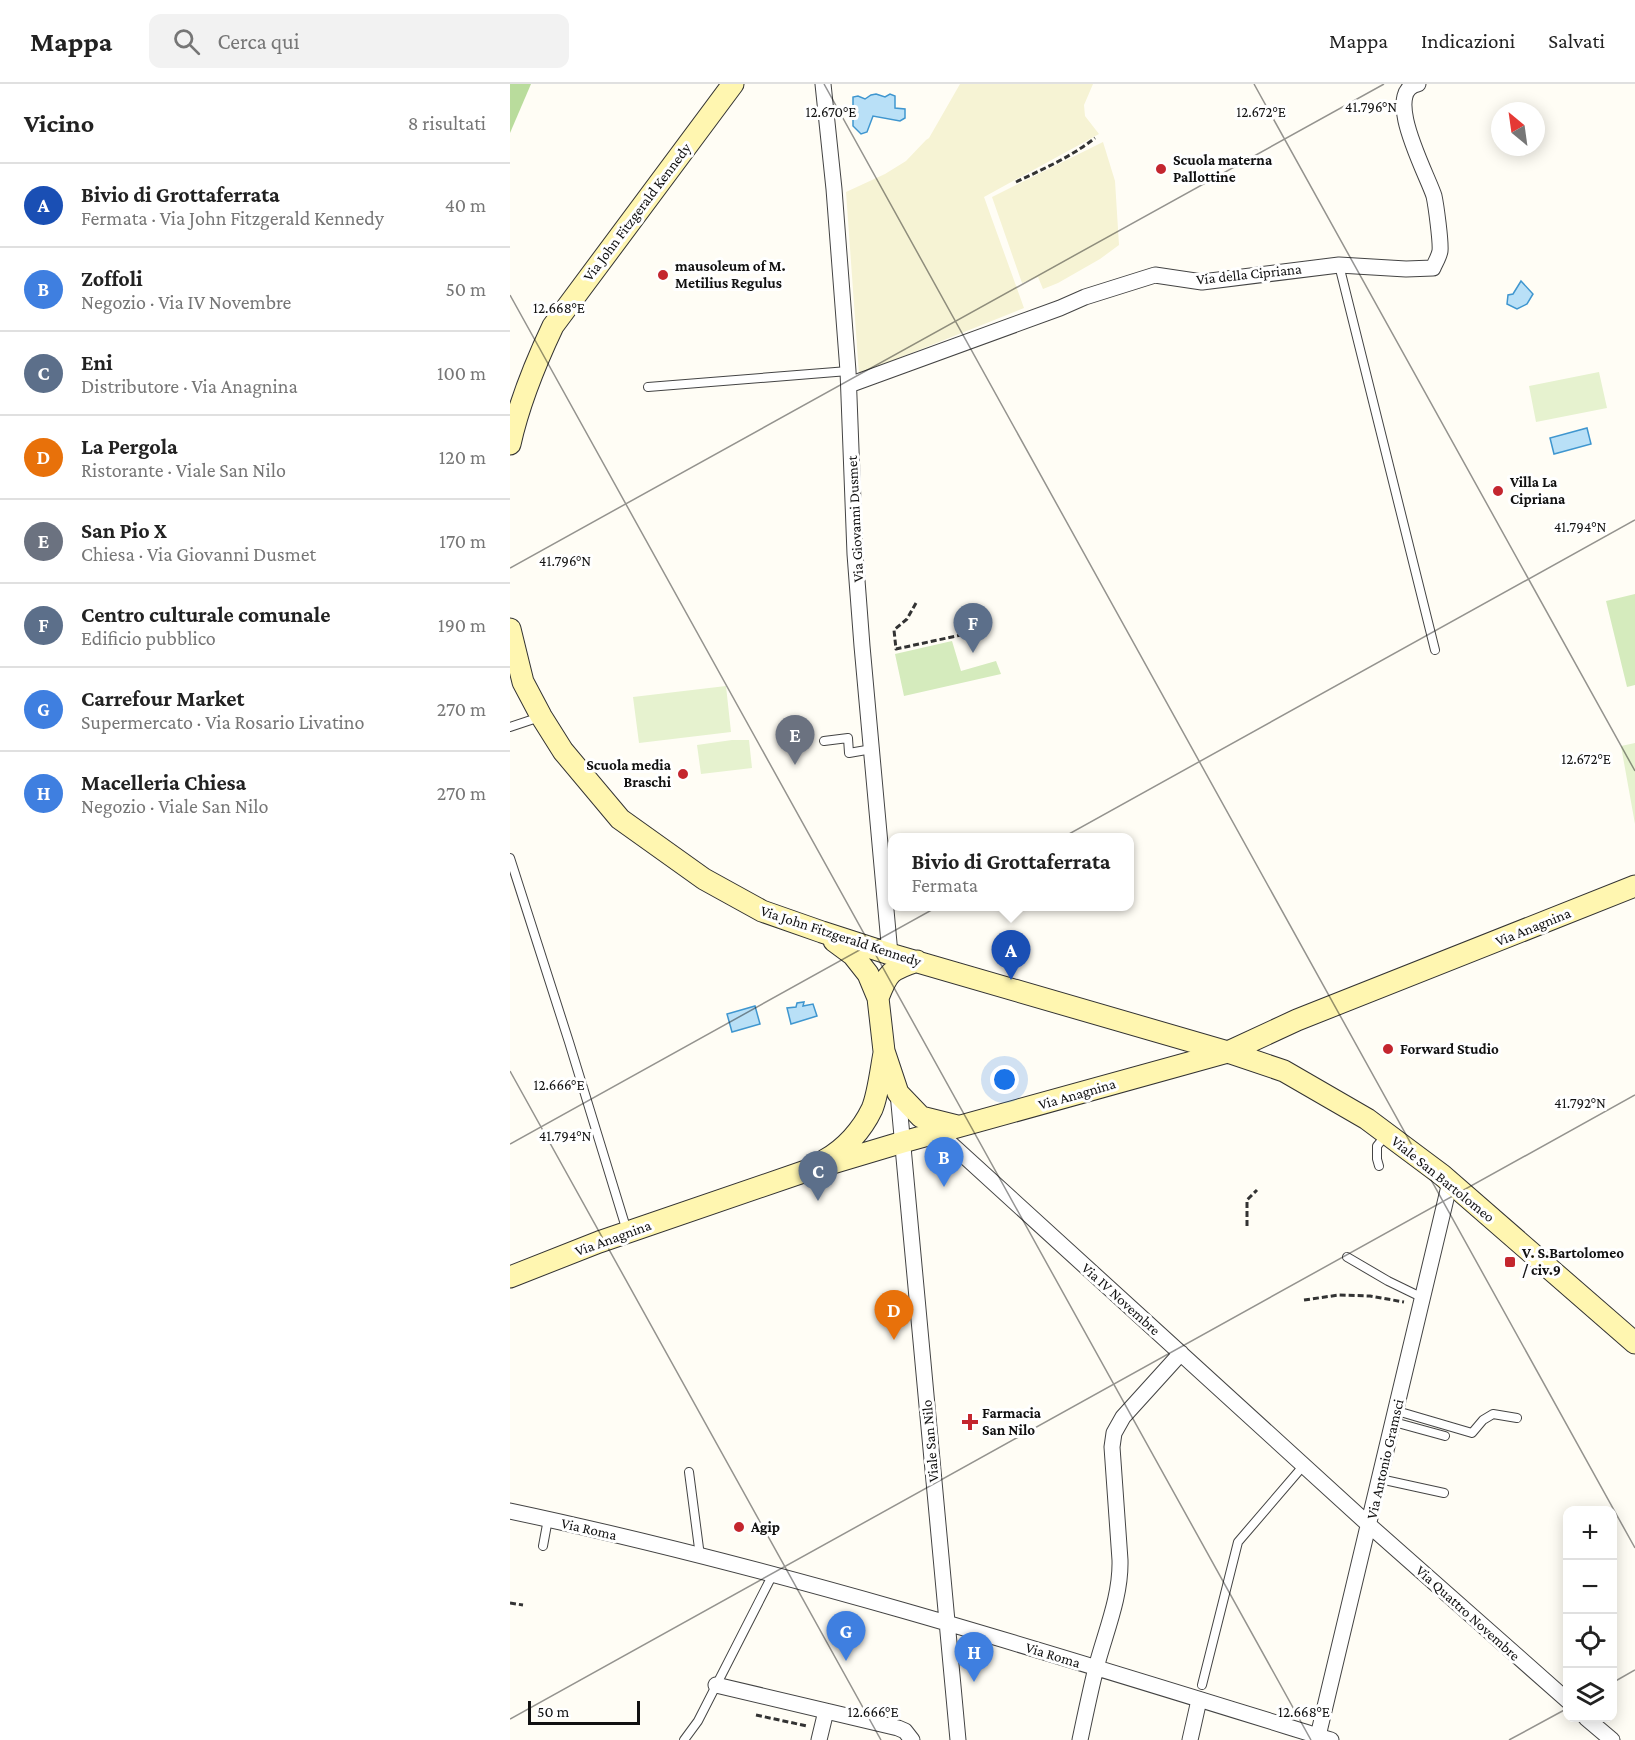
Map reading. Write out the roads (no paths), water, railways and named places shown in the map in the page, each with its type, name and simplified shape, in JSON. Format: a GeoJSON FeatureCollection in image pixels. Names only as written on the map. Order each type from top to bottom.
{"type":"FeatureCollection","features":[{"type":"Feature","properties":{"kind":"main road","name":"Via John Fitzgerald Kennedy"},"geometry":{"type":"LineString","coordinates":[[510,444],[534,368],[553,326],[733,84]]}},
{"type":"Feature","properties":{"kind":"main road","name":"Via John Fitzgerald Kennedy"},"geometry":{"type":"LineString","coordinates":[[510,629],[513,655],[523,682],[563,751],[620,819],[704,879],[762,911],[822,932],[1177,1038]]}},
{"type":"Feature","properties":{"kind":"main road","name":"Via Anagnina"},"geometry":{"type":"LineString","coordinates":[[510,1276],[806,1171],[1228,1052],[1297,1020],[1635,886]]}},
{"type":"Feature","properties":{"kind":"main road"},"geometry":{"type":"LineString","coordinates":[[822,932],[853,955],[868,975],[878,998],[884,1051],[898,1093],[921,1117],[961,1127]]}},
{"type":"Feature","properties":{"kind":"main road"},"geometry":{"type":"LineString","coordinates":[[878,998],[885,979],[898,967],[917,961]]}},
{"type":"Feature","properties":{"kind":"main road"},"geometry":{"type":"LineString","coordinates":[[1170,1069],[1183,1053],[1181,1043],[1177,1038]]}},
{"type":"Feature","properties":{"kind":"main road","name":"Viale San Bartolomeo"},"geometry":{"type":"LineString","coordinates":[[1177,1038],[1284,1071],[1367,1119],[1450,1182],[1632,1341]]}},
{"type":"Feature","properties":{"kind":"main road"},"geometry":{"type":"LineString","coordinates":[[806,1171],[834,1155],[855,1136],[872,1107],[884,1051]]}},
{"type":"Feature","properties":{"kind":"street","name":"Via Giovanni Dusmet"},"geometry":{"type":"LineString","coordinates":[[823,84],[834,189],[848,378],[855,554],[890,954]]}},
{"type":"Feature","properties":{"kind":"street","name":"Via della Cipriana"},"geometry":{"type":"LineString","coordinates":[[848,378],[1155,275],[1202,282],[1339,264],[1406,269],[1433,268],[1440,250],[1434,196],[1408,132],[1404,102],[1405,92],[1418,84]]}},
{"type":"Feature","properties":{"kind":"street","name":"Viale San Nilo"},"geometry":{"type":"LineString","coordinates":[[898,1093],[958,1740]]}},
{"type":"Feature","properties":{"kind":"street","name":"Via IV Novembre"},"geometry":{"type":"LineString","coordinates":[[939,1133],[1369,1525]]}},
{"type":"Feature","properties":{"kind":"street","name":"Via Antonio Gramsci"},"geometry":{"type":"LineString","coordinates":[[1325,1738],[1369,1525],[1450,1182]]}},
{"type":"Feature","properties":{"kind":"street"},"geometry":{"type":"LineString","coordinates":[[1080,1740],[1096,1668],[1116,1597],[1120,1571],[1112,1447],[1114,1433],[1123,1417],[1181,1353]]}},
{"type":"Feature","properties":{"kind":"street","name":"Via Roma"},"geometry":{"type":"LineString","coordinates":[[510,1512],[591,1528],[773,1574],[946,1622],[1096,1668],[1297,1735],[1325,1738]]}},
{"type":"Feature","properties":{"kind":"street","name":"Via Quattro Novembre"},"geometry":{"type":"LineString","coordinates":[[1369,1525],[1563,1697]]}},
{"type":"Feature","properties":{"kind":"street"},"geometry":{"type":"LineString","coordinates":[[716,1685],[826,1711],[889,1733],[905,1731],[912,1740]]}},
{"type":"Feature","properties":{"kind":"street"},"geometry":{"type":"LineString","coordinates":[[1190,1740],[1200,1701]]}},
{"type":"Feature","properties":{"kind":"street"},"geometry":{"type":"LineString","coordinates":[[821,1735],[826,1711]]}},
{"type":"Feature","properties":{"kind":"street"},"geometry":{"type":"LineString","coordinates":[[1591,1722],[1612,1740]]}},
{"type":"Feature","properties":{"kind":"lane"},"geometry":{"type":"LineString","coordinates":[[1339,264],[1435,650]]}},
{"type":"Feature","properties":{"kind":"lane"},"geometry":{"type":"LineString","coordinates":[[648,387],[848,378]]}},
{"type":"Feature","properties":{"kind":"lane"},"geometry":{"type":"LineString","coordinates":[[510,727],[541,716]]}},
{"type":"Feature","properties":{"kind":"lane"},"geometry":{"type":"LineString","coordinates":[[824,741],[848,738],[849,753],[872,749]]}},
{"type":"Feature","properties":{"kind":"lane"},"geometry":{"type":"LineString","coordinates":[[510,858],[627,1233]]}},
{"type":"Feature","properties":{"kind":"lane"},"geometry":{"type":"LineString","coordinates":[[1379,1166],[1377,1146],[1387,1134]]}},
{"type":"Feature","properties":{"kind":"lane"},"geometry":{"type":"LineString","coordinates":[[1347,1257],[1422,1302]]}},
{"type":"Feature","properties":{"kind":"lane"},"geometry":{"type":"LineString","coordinates":[[1395,1416],[1472,1433],[1482,1420],[1493,1414],[1517,1418]]}},
{"type":"Feature","properties":{"kind":"lane"},"geometry":{"type":"LineString","coordinates":[[1395,1416],[1445,1436]]}},
{"type":"Feature","properties":{"kind":"lane"},"geometry":{"type":"LineString","coordinates":[[1202,1684],[1238,1542],[1304,1465]]}},
{"type":"Feature","properties":{"kind":"lane"},"geometry":{"type":"LineString","coordinates":[[689,1472],[700,1556]]}},
{"type":"Feature","properties":{"kind":"lane"},"geometry":{"type":"LineString","coordinates":[[1380,1479],[1444,1493]]}},
{"type":"Feature","properties":{"kind":"lane"},"geometry":{"type":"LineString","coordinates":[[543,1545],[548,1519]]}},
{"type":"Feature","properties":{"kind":"lane"},"geometry":{"type":"LineString","coordinates":[[684,1740],[698,1721],[773,1574]]}},
{"type":"Feature","properties":{"kind":"water"},"geometry":{"type":"Polygon","coordinates":[[[876,94],[885,97],[890,94],[895,96],[895,108],[905,109],[905,118],[900,121],[873,116],[867,132],[861,134],[853,126],[853,97],[858,96],[865,99],[876,94]]]}},
{"type":"Feature","properties":{"kind":"water"},"geometry":{"type":"Polygon","coordinates":[[[1521,281],[1533,294],[1527,304],[1517,309],[1507,304],[1508,295],[1513,294],[1521,281]]]}},
{"type":"Feature","properties":{"kind":"water"},"geometry":{"type":"Polygon","coordinates":[[[1587,428],[1591,444],[1554,454],[1550,438],[1587,428]]]}},
{"type":"Feature","properties":{"kind":"water"},"geometry":{"type":"Polygon","coordinates":[[[804,1002],[803,1006],[813,1004],[817,1016],[791,1024],[787,1008],[796,1007],[797,1003],[804,1002]]]}},
{"type":"Feature","properties":{"kind":"water"},"geometry":{"type":"Polygon","coordinates":[[[755,1006],[760,1024],[732,1032],[727,1014],[755,1006]]]}},
{"type":"Feature","properties":{"kind":"place","name":"Scuola materna Pallottine"},"geometry":{"type":"Point","coordinates":[1161,169]}},
{"type":"Feature","properties":{"kind":"place","name":"mausoleum of M. Metilius Regulus"},"geometry":{"type":"Point","coordinates":[663,275]}},
{"type":"Feature","properties":{"kind":"place","name":"Villa La Cipriana"},"geometry":{"type":"Point","coordinates":[1498,491]}},
{"type":"Feature","properties":{"kind":"place","name":"Centro culturale comunale"},"geometry":{"type":"Point","coordinates":[973,653]}},
{"type":"Feature","properties":{"kind":"place","name":"San Pio X"},"geometry":{"type":"Point","coordinates":[795,765]}},
{"type":"Feature","properties":{"kind":"place","name":"Scuola media Braschi"},"geometry":{"type":"Point","coordinates":[683,774]}},
{"type":"Feature","properties":{"kind":"place","name":"Bivio di Grottaferrata"},"geometry":{"type":"Point","coordinates":[1011,980]}},
{"type":"Feature","properties":{"kind":"place","name":"Forward Studio"},"geometry":{"type":"Point","coordinates":[1388,1049]}},
{"type":"Feature","properties":{"kind":"place","name":"Zoffoli"},"geometry":{"type":"Point","coordinates":[944,1187]}},
{"type":"Feature","properties":{"kind":"place","name":"Eni"},"geometry":{"type":"Point","coordinates":[818,1201]}},
{"type":"Feature","properties":{"kind":"place","name":"V. S.Bartolomeo / civ.9"},"geometry":{"type":"Point","coordinates":[1510,1262]}},
{"type":"Feature","properties":{"kind":"place","name":"La Pergola"},"geometry":{"type":"Point","coordinates":[894,1340]}},
{"type":"Feature","properties":{"kind":"place","name":"Farmacia San Nilo"},"geometry":{"type":"Point","coordinates":[970,1422]}},
{"type":"Feature","properties":{"kind":"place","name":"Agip"},"geometry":{"type":"Point","coordinates":[739,1527]}},
{"type":"Feature","properties":{"kind":"place","name":"Carrefour Market"},"geometry":{"type":"Point","coordinates":[846,1661]}},
{"type":"Feature","properties":{"kind":"place","name":"Macelleria Chiesa"},"geometry":{"type":"Point","coordinates":[974,1682]}}]}
